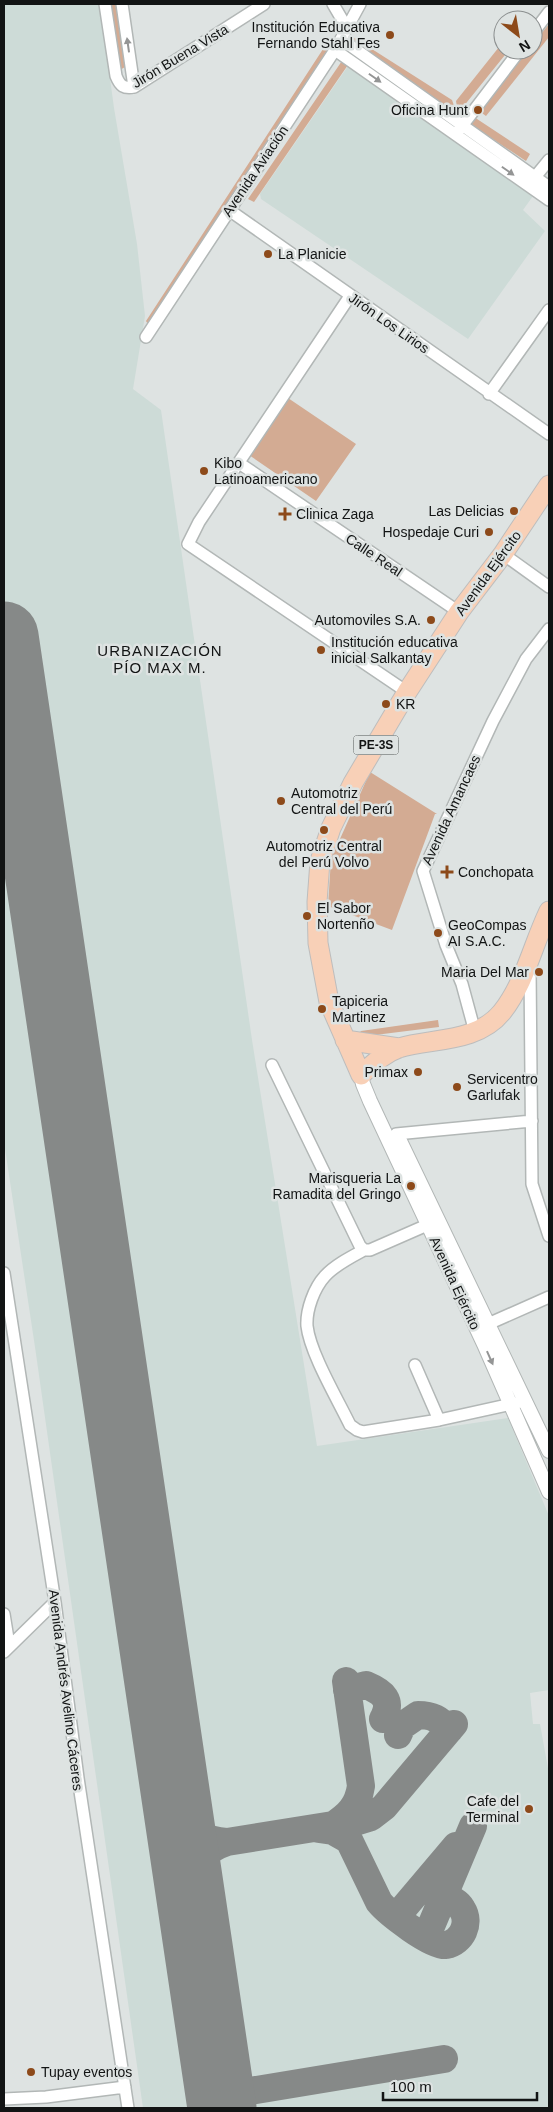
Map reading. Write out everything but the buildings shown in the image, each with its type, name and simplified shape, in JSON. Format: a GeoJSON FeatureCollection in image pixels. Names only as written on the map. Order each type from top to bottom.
{"type":"FeatureCollection","features":[{"type":"Feature","properties":{"kind":"highway","name":"Avenida Ejército"},"geometry":{"type":"LineString","coordinates":[[361,1074],[329,1002],[318,943],[317,902],[320,861],[331,828],[353,783],[407,692],[459,612],[503,554],[549,485]]}},
{"type":"Feature","properties":{"kind":"highway"},"geometry":{"type":"LineString","coordinates":[[361,1074],[379,1059],[399,1048],[475,1032],[490,1023],[501,1013],[512,997],[530,959],[549,911]]}},
{"type":"Feature","properties":{"kind":"highway"},"geometry":{"type":"LineString","coordinates":[[345,1040],[399,1048]]}},
{"type":"Feature","properties":{"kind":"street","name":"Jirón Buena Vista"},"geometry":{"type":"LineString","coordinates":[[105,4],[116,76],[120,85],[127,88],[134,86],[264,4]]}},
{"type":"Feature","properties":{"kind":"street"},"geometry":{"type":"LineString","coordinates":[[122,4],[134,86]]}},
{"type":"Feature","properties":{"kind":"street"},"geometry":{"type":"LineString","coordinates":[[333,4],[347,28]]}},
{"type":"Feature","properties":{"kind":"street","name":"Avenida Aviación"},"geometry":{"type":"LineString","coordinates":[[146,337],[335,50],[360,4]]}},
{"type":"Feature","properties":{"kind":"street"},"geometry":{"type":"LineString","coordinates":[[341,40],[459,130],[532,182],[549,200]]}},
{"type":"Feature","properties":{"kind":"street"},"geometry":{"type":"LineString","coordinates":[[335,50],[459,130]]}},
{"type":"Feature","properties":{"kind":"street"},"geometry":{"type":"LineString","coordinates":[[459,130],[512,60]]}},
{"type":"Feature","properties":{"kind":"street"},"geometry":{"type":"LineString","coordinates":[[532,182],[549,160]]}},
{"type":"Feature","properties":{"kind":"street"},"geometry":{"type":"LineString","coordinates":[[532,182],[549,187]]}},
{"type":"Feature","properties":{"kind":"street","name":"Jirón Los Lirios"},"geometry":{"type":"LineString","coordinates":[[229,210],[489,394],[549,434]]}},
{"type":"Feature","properties":{"kind":"street"},"geometry":{"type":"LineString","coordinates":[[350,296],[199,522],[188,544],[407,692]]}},
{"type":"Feature","properties":{"kind":"street"},"geometry":{"type":"LineString","coordinates":[[489,394],[549,310]]}},
{"type":"Feature","properties":{"kind":"street","name":"Calle Real"},"geometry":{"type":"LineString","coordinates":[[239,463],[459,612]]}},
{"type":"Feature","properties":{"kind":"street"},"geometry":{"type":"LineString","coordinates":[[503,554],[549,587]]}},
{"type":"Feature","properties":{"kind":"street","name":"Avenida Amancaes"},"geometry":{"type":"LineString","coordinates":[[475,1032],[462,984],[446,945],[423,871],[493,721],[526,659],[549,629]]}},
{"type":"Feature","properties":{"kind":"street"},"geometry":{"type":"LineString","coordinates":[[530,959],[532,1184],[549,1237]]}},
{"type":"Feature","properties":{"kind":"street"},"geometry":{"type":"LineString","coordinates":[[272,1065],[360,1246],[364,1250]]}},
{"type":"Feature","properties":{"kind":"street","name":"Avenida Ejército"},"geometry":{"type":"LineString","coordinates":[[361,1074],[368,1079],[374,1088],[396,1134],[549,1492]]}},
{"type":"Feature","properties":{"kind":"street","name":"Avenida Ejército"},"geometry":{"type":"LineString","coordinates":[[361,1074],[370,1100],[488,1324],[548,1445]]}},
{"type":"Feature","properties":{"kind":"street"},"geometry":{"type":"LineString","coordinates":[[396,1134],[532,1122]]}},
{"type":"Feature","properties":{"kind":"street"},"geometry":{"type":"LineString","coordinates":[[433,1222],[370,1250],[364,1250],[326,1275],[317,1289],[308,1313],[307,1327],[325,1374],[350,1425],[364,1432],[439,1420],[525,1401]]}},
{"type":"Feature","properties":{"kind":"street","name":"Avenida Andrés Avelino Cáceres"},"geometry":{"type":"LineString","coordinates":[[4,1273],[9,1341],[55,1602],[78,1778],[128,2108]]}},
{"type":"Feature","properties":{"kind":"street"},"geometry":{"type":"LineString","coordinates":[[488,1324],[549,1297]]}},
{"type":"Feature","properties":{"kind":"street"},"geometry":{"type":"LineString","coordinates":[[415,1365],[439,1420]]}},
{"type":"Feature","properties":{"kind":"street"},"geometry":{"type":"LineString","coordinates":[[6,1649],[55,1602]]}},
{"type":"Feature","properties":{"kind":"street"},"geometry":{"type":"LineString","coordinates":[[4,1614],[6,1649]]}},
{"type":"Feature","properties":{"kind":"street"},"geometry":{"type":"LineString","coordinates":[[4,2100],[47,2103],[125,2087]]}},
{"type":"Feature","properties":{"kind":"shaded area"},"geometry":{"type":"Polygon","coordinates":[[[4,4],[100,4],[114,108],[137,244],[145,316],[133,389],[161,410],[252,1040],[317,1446],[508,1418],[549,1516],[549,1690],[530,1693],[533,1724],[540,1724],[549,1774],[549,2108],[143,2108],[4,1142],[4,4]]]}},
{"type":"Feature","properties":{"kind":"shaded area"},"geometry":{"type":"Polygon","coordinates":[[[108,4],[116,4],[125,67],[120,70],[108,4]]]}},
{"type":"Feature","properties":{"kind":"shaded area"},"geometry":{"type":"Polygon","coordinates":[[[549,24],[549,37],[543,45],[543,32],[549,24]]]}},
{"type":"Feature","properties":{"kind":"shaded area"},"geometry":{"type":"Polygon","coordinates":[[[353,37],[452,100],[457,114],[356,46],[353,37]]]}},
{"type":"Feature","properties":{"kind":"shaded area"},"geometry":{"type":"Polygon","coordinates":[[[325,46],[331,50],[149,326],[146,321],[325,46]]]}},
{"type":"Feature","properties":{"kind":"shaded area"},"geometry":{"type":"Polygon","coordinates":[[[346,55],[352,59],[254,202],[248,199],[346,55]]]}},
{"type":"Feature","properties":{"kind":"shaded area"},"geometry":{"type":"Polygon","coordinates":[[[493,55],[493,60],[501,60],[463,107],[460,109],[457,107],[456,101],[493,55]]]}},
{"type":"Feature","properties":{"kind":"shaded area"},"geometry":{"type":"Polygon","coordinates":[[[520,60],[531,60],[486,116],[479,111],[520,60]]]}},
{"type":"Feature","properties":{"kind":"shaded area"},"geometry":{"type":"Polygon","coordinates":[[[348,66],[533,196],[523,210],[545,231],[468,339],[261,199],[260,194],[348,66]]]}},
{"type":"Feature","properties":{"kind":"shaded area"},"geometry":{"type":"Polygon","coordinates":[[[474,117],[530,154],[526,161],[470,124],[474,117]]]}},
{"type":"Feature","properties":{"kind":"shaded area"},"geometry":{"type":"Polygon","coordinates":[[[288,398],[356,444],[316,501],[249,455],[288,398]]]}},
{"type":"Feature","properties":{"kind":"shaded area"},"geometry":{"type":"Polygon","coordinates":[[[370,772],[437,814],[435,814],[392,930],[328,906],[331,859],[370,772]]]}},
{"type":"Feature","properties":{"kind":"shaded area"},"geometry":{"type":"Polygon","coordinates":[[[438,1020],[439,1027],[357,1036],[361,1031],[438,1020]]]}},
{"type":"Feature","properties":{"kind":"taxiway"},"geometry":{"type":"LineString","coordinates":[[332,1826],[343,1818],[355,1805],[361,1786],[346,1681]]}},
{"type":"Feature","properties":{"kind":"taxiway"},"geometry":{"type":"LineString","coordinates":[[347,1690],[366,1685],[381,1694],[385,1698],[387,1707],[383,1719]]}},
{"type":"Feature","properties":{"kind":"taxiway"},"geometry":{"type":"LineString","coordinates":[[398,1735],[402,1726],[418,1715],[435,1718],[449,1730]]}},
{"type":"Feature","properties":{"kind":"taxiway"},"geometry":{"type":"LineString","coordinates":[[177,1810],[192,1829],[204,1837],[227,1842],[358,1821],[371,1817],[384,1807],[454,1724]]}},
{"type":"Feature","properties":{"kind":"taxiway"},"geometry":{"type":"LineString","coordinates":[[426,1938],[473,1826]]}},
{"type":"Feature","properties":{"kind":"taxiway"},"geometry":{"type":"LineString","coordinates":[[319,1829],[333,1831],[349,1840],[379,1902],[384,1907],[400,1921],[421,1935],[431,1941],[446,1945],[457,1940],[463,1931],[466,1920],[465,1914],[458,1904],[443,1896]]}},
{"type":"Feature","properties":{"kind":"taxiway"},"geometry":{"type":"LineString","coordinates":[[190,1891],[197,1866],[201,1860],[211,1850],[227,1842]]}},
{"type":"Feature","properties":{"kind":"taxiway"},"geometry":{"type":"LineString","coordinates":[[396,1917],[456,1846]]}},
{"type":"Feature","properties":{"kind":"taxiway"},"geometry":{"type":"LineString","coordinates":[[220,2096],[444,2059]]}},
{"type":"Feature","properties":{"kind":"runway"},"geometry":{"type":"LineString","coordinates":[[4,636],[222,2108]]}},
{"type":"Feature","properties":{"kind":"place","name":"Institución Educativa Fernando Stahl Fes"},"geometry":{"type":"Point","coordinates":[390,35]}},
{"type":"Feature","properties":{"kind":"place","name":"Oficina Hunt"},"geometry":{"type":"Point","coordinates":[478,110]}},
{"type":"Feature","properties":{"kind":"place","name":"La Planicie"},"geometry":{"type":"Point","coordinates":[268,254]}},
{"type":"Feature","properties":{"kind":"place","name":"Kibo Latinoamericano"},"geometry":{"type":"Point","coordinates":[204,471]}},
{"type":"Feature","properties":{"kind":"place","name":"Las Delicias"},"geometry":{"type":"Point","coordinates":[514,511]}},
{"type":"Feature","properties":{"kind":"place","name":"Clinica Zaga"},"geometry":{"type":"Point","coordinates":[285,514]}},
{"type":"Feature","properties":{"kind":"place","name":"Hospedaje Curi"},"geometry":{"type":"Point","coordinates":[489,532]}},
{"type":"Feature","properties":{"kind":"place","name":"Automoviles S.A."},"geometry":{"type":"Point","coordinates":[431,620]}},
{"type":"Feature","properties":{"kind":"place","name":"Institución educativa inicial Salkantay"},"geometry":{"type":"Point","coordinates":[321,650]}},
{"type":"Feature","properties":{"kind":"place","name":"KR"},"geometry":{"type":"Point","coordinates":[386,704]}},
{"type":"Feature","properties":{"kind":"place","name":"Automotriz Central del Perú"},"geometry":{"type":"Point","coordinates":[281,801]}},
{"type":"Feature","properties":{"kind":"place","name":"Automotriz Central del Perú Volvo"},"geometry":{"type":"Point","coordinates":[324,830]}},
{"type":"Feature","properties":{"kind":"place","name":"Conchopata"},"geometry":{"type":"Point","coordinates":[447,872]}},
{"type":"Feature","properties":{"kind":"place","name":"El Sabor Nortenño"},"geometry":{"type":"Point","coordinates":[307,916]}},
{"type":"Feature","properties":{"kind":"place","name":"GeoCompas AI S.A.C."},"geometry":{"type":"Point","coordinates":[438,933]}},
{"type":"Feature","properties":{"kind":"place","name":"Maria Del Mar"},"geometry":{"type":"Point","coordinates":[539,972]}},
{"type":"Feature","properties":{"kind":"place","name":"Tapiceria Martinez"},"geometry":{"type":"Point","coordinates":[322,1009]}},
{"type":"Feature","properties":{"kind":"place","name":"Primax"},"geometry":{"type":"Point","coordinates":[418,1072]}},
{"type":"Feature","properties":{"kind":"place","name":"Servicentro Garlufak"},"geometry":{"type":"Point","coordinates":[457,1087]}},
{"type":"Feature","properties":{"kind":"place","name":"Marisqueria La Ramadita del Gringo"},"geometry":{"type":"Point","coordinates":[411,1186]}},
{"type":"Feature","properties":{"kind":"place","name":"Cafe del Terminal"},"geometry":{"type":"Point","coordinates":[529,1809]}},
{"type":"Feature","properties":{"kind":"place","name":"Tupay eventos"},"geometry":{"type":"Point","coordinates":[31,2072]}},
{"type":"Feature","properties":{"kind":"district","name":"URBANIZACIÓN PÍO MAX M."},"geometry":{"type":"Point","coordinates":[160,658]}}]}
